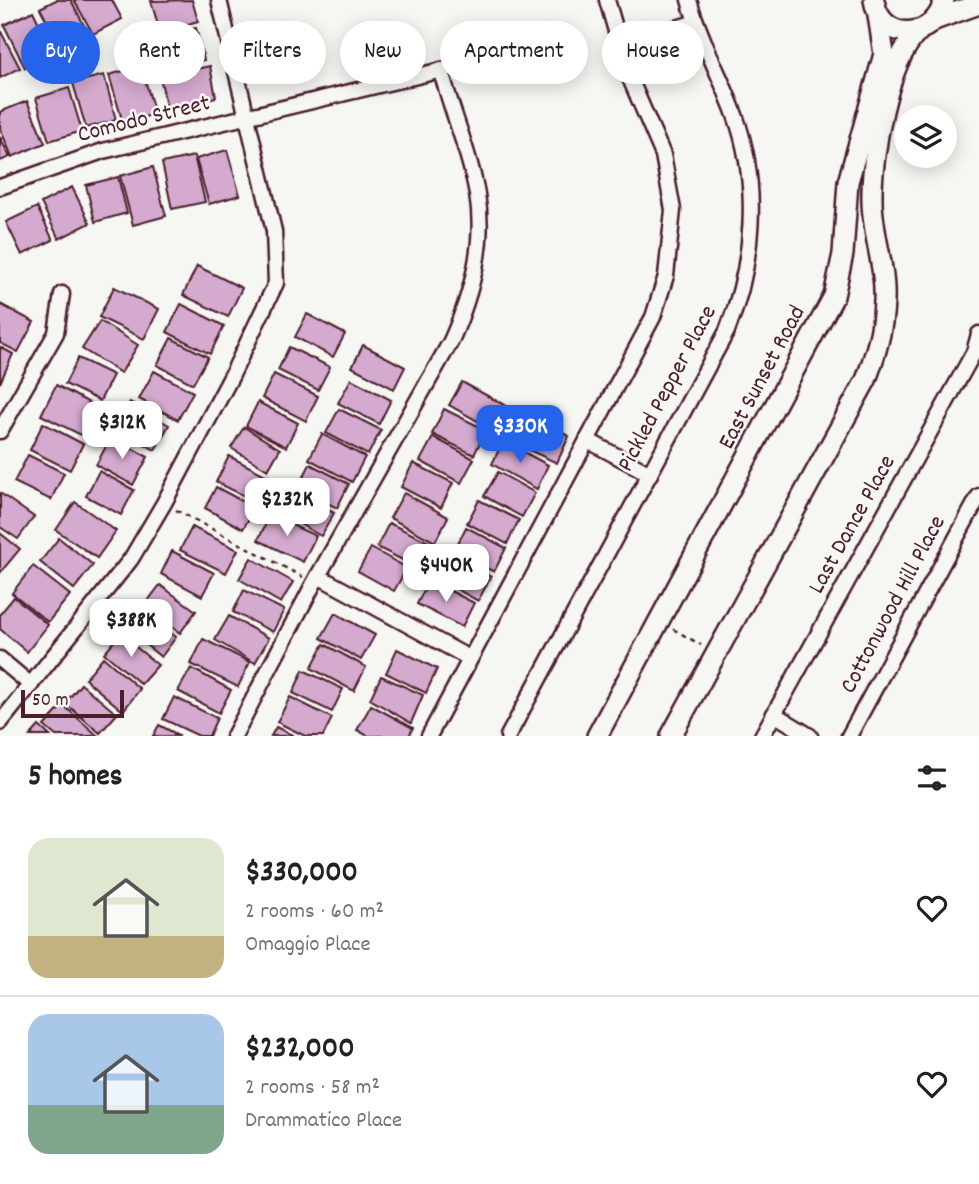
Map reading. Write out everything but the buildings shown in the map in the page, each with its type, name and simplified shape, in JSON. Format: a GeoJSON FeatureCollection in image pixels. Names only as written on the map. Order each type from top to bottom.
{"type":"FeatureCollection","features":[{"type":"Feature","properties":{"kind":"main road"},"geometry":{"type":"LineString","coordinates":[[937,19],[944,0]]}},
{"type":"Feature","properties":{"kind":"main road"},"geometry":{"type":"LineString","coordinates":[[671,736],[866,380],[881,340],[884,299],[872,201],[874,159],[897,62],[905,44],[918,32],[937,19],[979,4]]}},
{"type":"Feature","properties":{"kind":"main road"},"geometry":{"type":"LineString","coordinates":[[876,8],[895,30],[918,32]]}},
{"type":"Feature","properties":{"kind":"main road","name":"East Sunset Road"},"geometry":{"type":"LineString","coordinates":[[597,736],[834,296],[843,254],[848,182],[884,54],[876,8]]}},
{"type":"Feature","properties":{"kind":"street"},"geometry":{"type":"LineString","coordinates":[[0,723],[131,559],[231,377],[276,283],[274,232],[219,0]]}},
{"type":"Feature","properties":{"kind":"street"},"geometry":{"type":"LineString","coordinates":[[607,0],[612,21]]}},
{"type":"Feature","properties":{"kind":"street","name":"Pickled Pepper Place"},"geometry":{"type":"LineString","coordinates":[[689,0],[695,21]]}},
{"type":"Feature","properties":{"kind":"street","name":"Pickled Pepper Place"},"geometry":{"type":"LineString","coordinates":[[508,736],[727,331],[737,306],[750,244],[750,188],[736,117],[704,43]]}},
{"type":"Feature","properties":{"kind":"street","name":"Comodo Street"},"geometry":{"type":"LineString","coordinates":[[0,187],[103,151],[440,70]]}},
{"type":"Feature","properties":{"kind":"street"},"geometry":{"type":"LineString","coordinates":[[234,736],[316,580],[451,341],[468,303],[478,252],[477,195],[445,84]]}},
{"type":"Feature","properties":{"kind":"street"},"geometry":{"type":"LineString","coordinates":[[429,736],[653,317],[666,276],[673,210],[663,155],[634,84]]}},
{"type":"Feature","properties":{"kind":"street"},"geometry":{"type":"LineString","coordinates":[[0,431],[56,333],[62,294]]}},
{"type":"Feature","properties":{"kind":"street","name":"Last Dance Place"},"geometry":{"type":"LineString","coordinates":[[762,736],[976,354],[979,334]]}},
{"type":"Feature","properties":{"kind":"street"},"geometry":{"type":"LineString","coordinates":[[587,440],[650,474]]}},
{"type":"Feature","properties":{"kind":"street","name":"Cottonwood Hill Place"},"geometry":{"type":"LineString","coordinates":[[849,736],[979,496]]}},
{"type":"Feature","properties":{"kind":"street"},"geometry":{"type":"LineString","coordinates":[[316,580],[469,658]]}},
{"type":"Feature","properties":{"kind":"street"},"geometry":{"type":"LineString","coordinates":[[0,659],[31,685]]}},
{"type":"Feature","properties":{"kind":"street"},"geometry":{"type":"LineString","coordinates":[[774,714],[810,736]]}},
{"type":"Feature","properties":{"kind":"path"},"geometry":{"type":"LineString","coordinates":[[164,503],[316,580]]}},
{"type":"Feature","properties":{"kind":"path"},"geometry":{"type":"LineString","coordinates":[[664,624],[710,650]]}}]}
